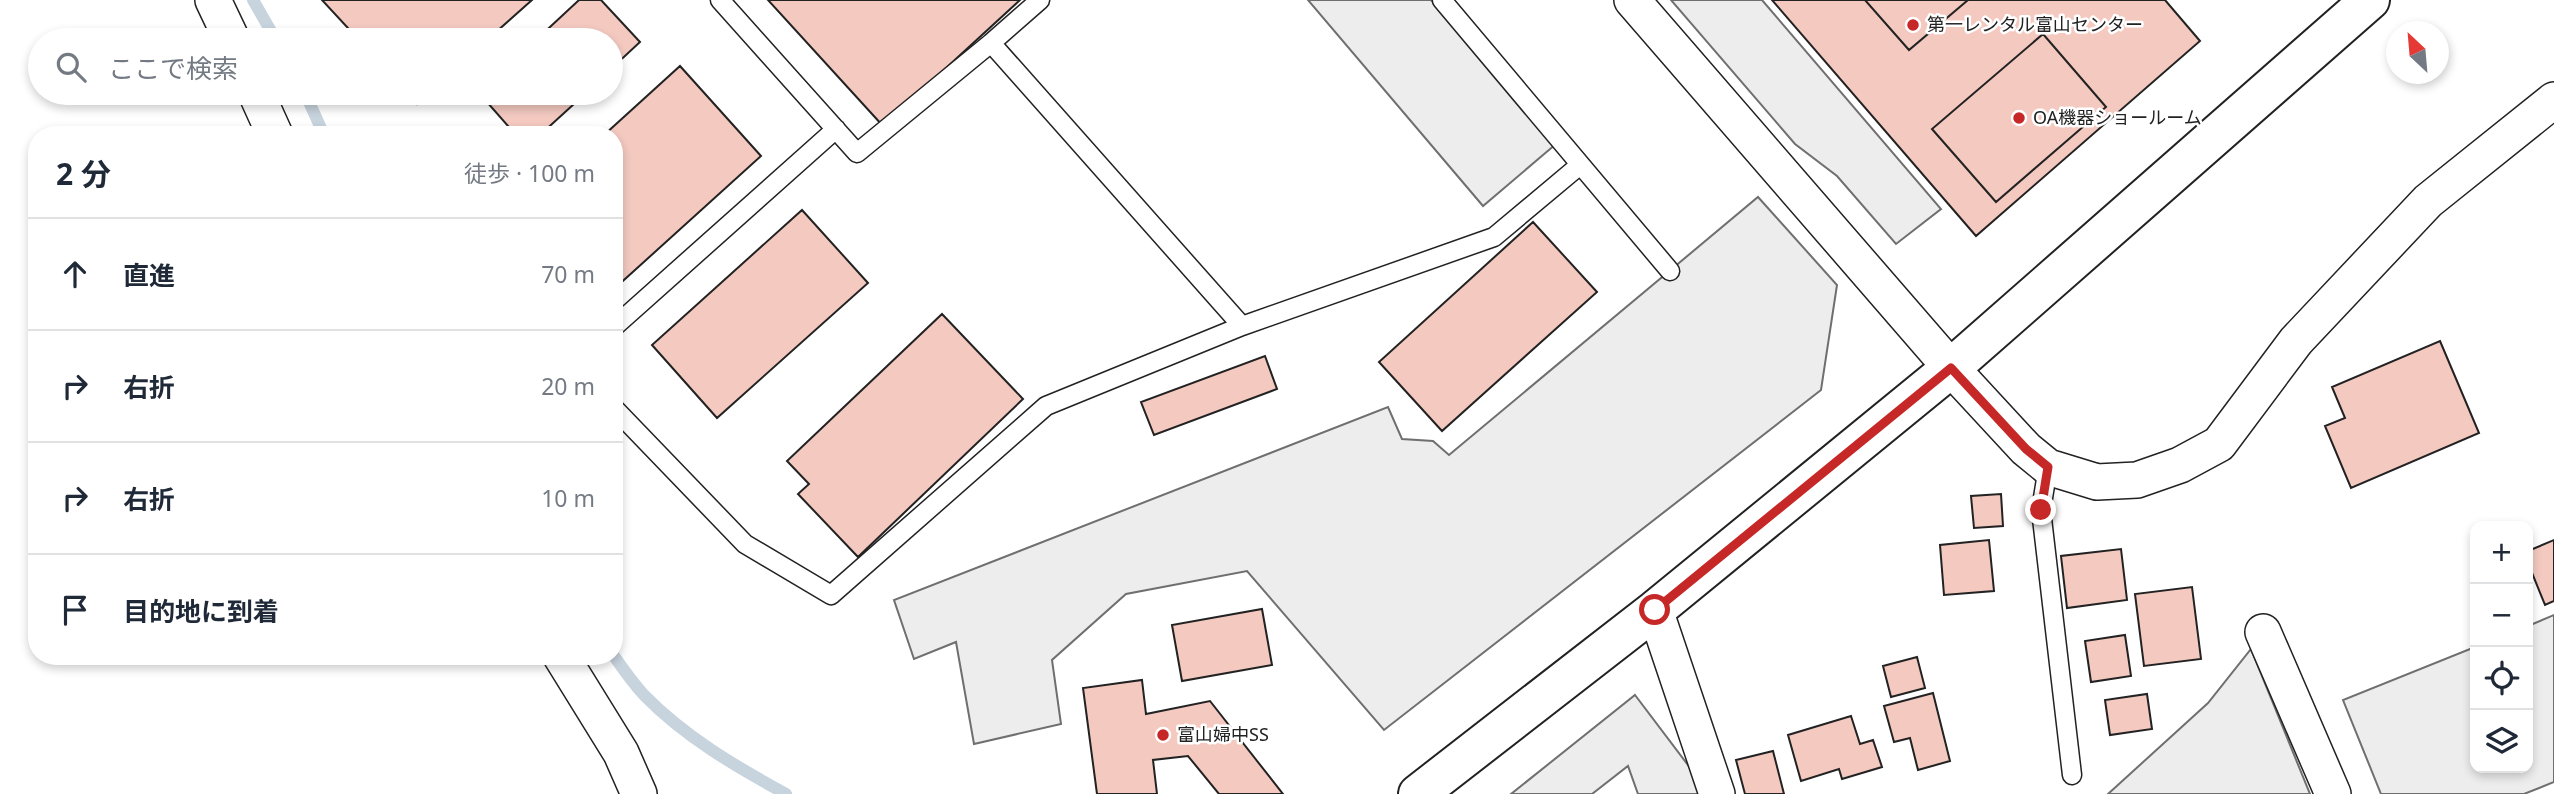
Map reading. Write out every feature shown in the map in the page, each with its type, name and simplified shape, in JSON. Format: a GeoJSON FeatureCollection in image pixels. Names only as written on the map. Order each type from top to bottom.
{"type":"FeatureCollection","features":[{"type":"Feature","properties":{"kind":"street"},"geometry":{"type":"LineString","coordinates":[[213,0],[226,28]]}},
{"type":"Feature","properties":{"kind":"street"},"geometry":{"type":"LineString","coordinates":[[1632,0],[1951,368],[2026,449],[2048,467],[2097,482],[2137,480],[2180,465],[2219,444],[2296,341],[2428,201],[2554,100]]}},
{"type":"Feature","properties":{"kind":"street"},"geometry":{"type":"LineString","coordinates":[[1418,794],[1655,610],[1951,368],[2370,0]]}},
{"type":"Feature","properties":{"kind":"street"},"geometry":{"type":"LineString","coordinates":[[261,105],[271,126]]}},
{"type":"Feature","properties":{"kind":"street"},"geometry":{"type":"LineString","coordinates":[[1655,610],[1717,794]]}},
{"type":"Feature","properties":{"kind":"street"},"geometry":{"type":"LineString","coordinates":[[2263,632],[2333,794]]}},
{"type":"Feature","properties":{"kind":"street"},"geometry":{"type":"LineString","coordinates":[[567,665],[621,753],[639,794]]}},
{"type":"Feature","properties":{"kind":"lane"},"geometry":{"type":"LineString","coordinates":[[720,0],[857,153],[992,43],[1040,0]]}},
{"type":"Feature","properties":{"kind":"lane"},"geometry":{"type":"LineString","coordinates":[[1442,0],[1670,271]]}},
{"type":"Feature","properties":{"kind":"lane"},"geometry":{"type":"LineString","coordinates":[[992,43],[1242,326]]}},
{"type":"Feature","properties":{"kind":"lane"},"geometry":{"type":"LineString","coordinates":[[623,319],[836,129]]}},
{"type":"Feature","properties":{"kind":"lane"},"geometry":{"type":"LineString","coordinates":[[623,417],[745,544],[831,595],[1046,406],[1242,326],[1494,237],[1580,165]]}},
{"type":"Feature","properties":{"kind":"lane"},"geometry":{"type":"LineString","coordinates":[[2048,467],[2041,510],[2072,775]]}},
{"type":"Feature","properties":{"kind":"shaded area"},"geometry":{"type":"Polygon","coordinates":[[[1308,0],[1431,0],[1556,144],[1483,206],[1308,0]]]}},
{"type":"Feature","properties":{"kind":"shaded area"},"geometry":{"type":"Polygon","coordinates":[[[1671,0],[1762,0],[1941,209],[1896,244],[1837,176],[1795,144],[1671,0]]]}},
{"type":"Feature","properties":{"kind":"shaded area"},"geometry":{"type":"Polygon","coordinates":[[[1758,197],[1837,285],[1821,390],[1384,730],[1247,571],[1126,594],[1052,660],[1061,724],[974,744],[956,642],[914,659],[894,600],[1388,407],[1402,439],[1433,441],[1449,455],[1758,197]]]}},
{"type":"Feature","properties":{"kind":"shaded area"},"geometry":{"type":"Polygon","coordinates":[[[2554,615],[2554,782],[2524,794],[2381,794],[2343,700],[2470,649],[2470,773],[2533,773],[2533,624],[2554,615]]]}},
{"type":"Feature","properties":{"kind":"shaded area"},"geometry":{"type":"Polygon","coordinates":[[[2251,649],[2310,794],[2108,794],[2208,703],[2251,649]]]}},
{"type":"Feature","properties":{"kind":"shaded area"},"geometry":{"type":"Polygon","coordinates":[[[1635,695],[1694,773],[1700,794],[1638,794],[1628,766],[1592,794],[1511,794],[1635,695]]]}},
{"type":"Feature","properties":{"kind":"building"},"geometry":{"type":"Polygon","coordinates":[[[322,0],[532,0],[500,28],[348,28],[322,0]]]}},
{"type":"Feature","properties":{"kind":"building"},"geometry":{"type":"Polygon","coordinates":[[[579,0],[601,0],[640,42],[623,58],[623,28],[549,28],[579,0]]]}},
{"type":"Feature","properties":{"kind":"building"},"geometry":{"type":"Polygon","coordinates":[[[768,0],[1020,0],[883,126],[768,0]]]}},
{"type":"Feature","properties":{"kind":"building"},"geometry":{"type":"Polygon","coordinates":[[[1772,0],[1865,0],[1909,50],[1968,0],[2165,0],[2200,41],[1976,236],[1772,0]],[[2043,34],[1932,129],[1996,202],[2106,107],[2043,34]]]}},
{"type":"Feature","properties":{"kind":"building","name":"第一レンタル富山センター"},"geometry":{"type":"Polygon","coordinates":[[[1865,0],[1968,0],[1909,50],[1865,0]]]}},
{"type":"Feature","properties":{"kind":"building","name":"OA機器ショールーム"},"geometry":{"type":"Polygon","coordinates":[[[2043,34],[2106,107],[1996,202],[1932,129],[2043,34]]]}},
{"type":"Feature","properties":{"kind":"building"},"geometry":{"type":"Polygon","coordinates":[[[680,66],[761,156],[623,281],[623,126],[614,126],[680,66]]]}},
{"type":"Feature","properties":{"kind":"building"},"geometry":{"type":"Polygon","coordinates":[[[490,105],[573,105],[550,126],[508,126],[490,105]]]}},
{"type":"Feature","properties":{"kind":"building"},"geometry":{"type":"Polygon","coordinates":[[[802,210],[868,283],[717,418],[652,345],[802,210]]]}},
{"type":"Feature","properties":{"kind":"building"},"geometry":{"type":"Polygon","coordinates":[[[1533,222],[1597,292],[1442,431],[1379,362],[1533,222]]]}},
{"type":"Feature","properties":{"kind":"building"},"geometry":{"type":"Polygon","coordinates":[[[942,314],[1023,399],[858,557],[798,494],[809,484],[787,461],[942,314]]]}},
{"type":"Feature","properties":{"kind":"building"},"geometry":{"type":"Polygon","coordinates":[[[2440,341],[2479,433],[2351,488],[2325,426],[2345,418],[2332,387],[2440,341]]]}},
{"type":"Feature","properties":{"kind":"building"},"geometry":{"type":"Polygon","coordinates":[[[1265,356],[1277,389],[1154,435],[1141,402],[1265,356]]]}},
{"type":"Feature","properties":{"kind":"building"},"geometry":{"type":"Polygon","coordinates":[[[2001,494],[2003,526],[1974,528],[1971,496],[2001,494]]]}},
{"type":"Feature","properties":{"kind":"building"},"geometry":{"type":"Polygon","coordinates":[[[1989,540],[1994,591],[1944,595],[1940,545],[1989,540]]]}},
{"type":"Feature","properties":{"kind":"building"},"geometry":{"type":"Polygon","coordinates":[[[2554,540],[2554,601],[2545,605],[2533,575],[2533,549],[2554,540]]]}},
{"type":"Feature","properties":{"kind":"building"},"geometry":{"type":"Polygon","coordinates":[[[2121,549],[2127,600],[2067,608],[2061,556],[2121,549]]]}},
{"type":"Feature","properties":{"kind":"building"},"geometry":{"type":"Polygon","coordinates":[[[2192,587],[2201,659],[2144,666],[2135,594],[2192,587]]]}},
{"type":"Feature","properties":{"kind":"building"},"geometry":{"type":"Polygon","coordinates":[[[1262,609],[1272,665],[1182,681],[1172,625],[1262,609]]]}},
{"type":"Feature","properties":{"kind":"building"},"geometry":{"type":"Polygon","coordinates":[[[2125,635],[2131,676],[2091,682],[2085,641],[2125,635]]]}},
{"type":"Feature","properties":{"kind":"building"},"geometry":{"type":"Polygon","coordinates":[[[1917,657],[1925,688],[1891,697],[1883,666],[1917,657]]]}},
{"type":"Feature","properties":{"kind":"building","name":"富山婦中SS"},"geometry":{"type":"Polygon","coordinates":[[[1142,680],[1146,714],[1210,701],[1283,794],[1219,794],[1188,756],[1153,760],[1157,794],[1097,794],[1083,688],[1142,680]]]}},
{"type":"Feature","properties":{"kind":"building"},"geometry":{"type":"Polygon","coordinates":[[[1933,693],[1950,761],[1918,770],[1910,738],[1894,742],[1884,706],[1933,693]]]}},
{"type":"Feature","properties":{"kind":"building"},"geometry":{"type":"Polygon","coordinates":[[[2147,694],[2152,729],[2110,735],[2105,700],[2147,694]]]}},
{"type":"Feature","properties":{"kind":"building"},"geometry":{"type":"Polygon","coordinates":[[[1851,716],[1860,744],[1873,740],[1882,767],[1842,779],[1839,769],[1801,781],[1788,735],[1851,716]]]}},
{"type":"Feature","properties":{"kind":"building"},"geometry":{"type":"Polygon","coordinates":[[[1773,751],[1784,794],[1745,794],[1736,760],[1773,751]]]}},
{"type":"Feature","properties":{"kind":"waterway"},"geometry":{"type":"LineString","coordinates":[[253,0],[269,28]]}},
{"type":"Feature","properties":{"kind":"waterway"},"geometry":{"type":"LineString","coordinates":[[310,105],[320,126]]}},
{"type":"Feature","properties":{"kind":"waterway"},"geometry":{"type":"LineString","coordinates":[[620,665],[644,695],[676,724],[729,761],[786,794]]}},
{"type":"Feature","properties":{"kind":"place","name":"第一レンタル富山センター"},"geometry":{"type":"Point","coordinates":[1913,25]}},
{"type":"Feature","properties":{"kind":"place","name":"OA機器ショールーム"},"geometry":{"type":"Point","coordinates":[2019,118]}},
{"type":"Feature","properties":{"kind":"place","name":"富山婦中SS"},"geometry":{"type":"Point","coordinates":[1163,735]}},
{"type":"Feature","properties":{"kind":"route"},"geometry":{"type":"LineString","coordinates":[[1655,610],[1951,368],[2026,449],[2048,467],[2041,510]]}}]}
